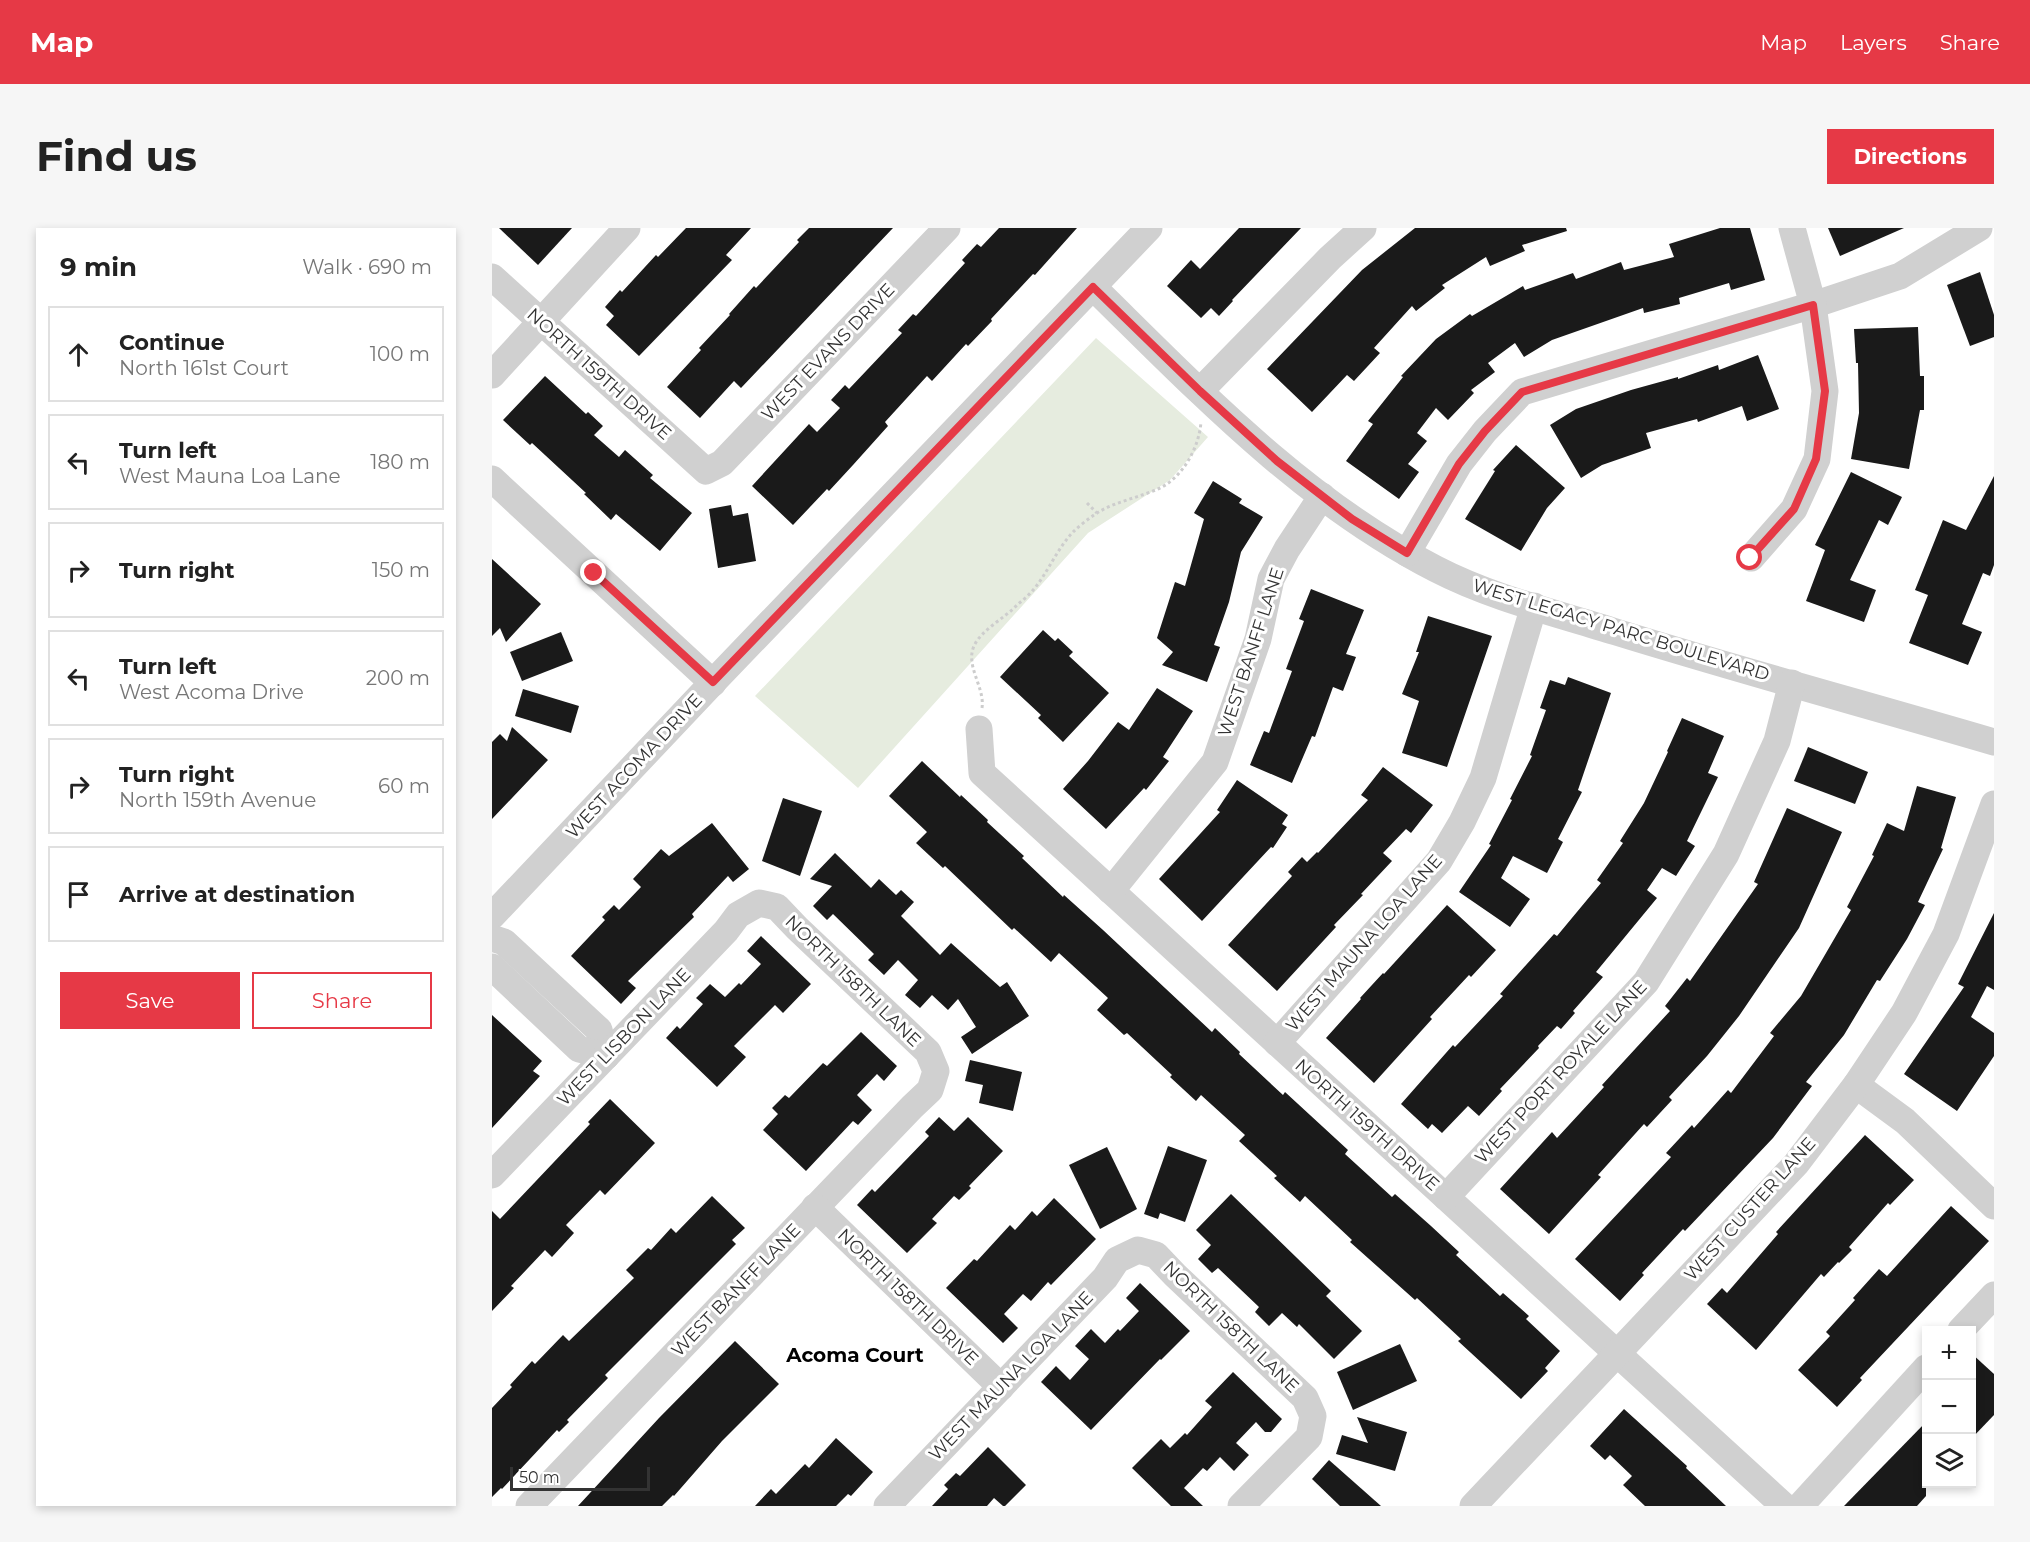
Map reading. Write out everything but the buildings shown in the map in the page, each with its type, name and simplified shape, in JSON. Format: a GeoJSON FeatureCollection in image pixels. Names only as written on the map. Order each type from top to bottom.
{"type":"FeatureCollection","features":[{"type":"Feature","properties":{"kind":"street"},"geometry":{"type":"LineString","coordinates":[[492,375],[627,228]]}},
{"type":"Feature","properties":{"kind":"street","name":"WEST EVANS DRIVE"},"geometry":{"type":"LineString","coordinates":[[706,471],[722,463],[947,228]]}},
{"type":"Feature","properties":{"kind":"street","name":"WEST ACOMA DRIVE"},"geometry":{"type":"LineString","coordinates":[[492,916],[1149,228]]}},
{"type":"Feature","properties":{"kind":"street"},"geometry":{"type":"LineString","coordinates":[[1200,391],[1330,258],[1363,228]]}},
{"type":"Feature","properties":{"kind":"street"},"geometry":{"type":"LineString","coordinates":[[1750,558],[1794,509],[1816,459],[1825,391],[1813,305],[1792,228]]}},
{"type":"Feature","properties":{"kind":"street"},"geometry":{"type":"LineString","coordinates":[[1407,553],[1459,464],[1485,431],[1522,392],[1813,305],[1900,276],[1979,228]]}},
{"type":"Feature","properties":{"kind":"street","name":"NORTH 159TH DRIVE"},"geometry":{"type":"LineString","coordinates":[[492,277],[706,471]]}},
{"type":"Feature","properties":{"kind":"street","name":"WEST LEGACY PARC BOULEVARD"},"geometry":{"type":"LineString","coordinates":[[1093,287],[1200,391],[1277,461],[1352,519],[1437,570],[1491,592],[1534,606],[1994,742]]}},
{"type":"Feature","properties":{"kind":"street"},"geometry":{"type":"LineString","coordinates":[[492,479],[713,682]]}},
{"type":"Feature","properties":{"kind":"street","name":"WEST BANFF LANE"},"geometry":{"type":"LineString","coordinates":[[1111,891],[1215,762],[1258,639],[1271,579],[1287,549],[1322,496]]}},
{"type":"Feature","properties":{"kind":"street","name":"WEST MAUNA LOA LANE"},"geometry":{"type":"LineString","coordinates":[[1277,1043],[1439,861],[1462,822],[1483,778],[1534,606]]}},
{"type":"Feature","properties":{"kind":"street","name":"WEST PORT ROYALE LANE"},"geometry":{"type":"LineString","coordinates":[[1446,1197],[1646,982],[1726,854],[1777,741],[1792,683]]}},
{"type":"Feature","properties":{"kind":"street","name":"NORTH 159TH DRIVE"},"geometry":{"type":"LineString","coordinates":[[979,729],[982,773],[1784,1506]]}},
{"type":"Feature","properties":{"kind":"street","name":"WEST CUSTER LANE"},"geometry":{"type":"LineString","coordinates":[[1473,1506],[1796,1164],[1856,1085],[1904,1013],[1946,934],[1994,804]]}},
{"type":"Feature","properties":{"kind":"street","name":"WEST LISBON LANE"},"geometry":{"type":"LineString","coordinates":[[492,1175],[726,931],[738,915],[759,903]]}},
{"type":"Feature","properties":{"kind":"street","name":"NORTH 158TH LANE"},"geometry":{"type":"LineString","coordinates":[[759,903],[777,907],[928,1052],[936,1071]]}},
{"type":"Feature","properties":{"kind":"street"},"geometry":{"type":"LineString","coordinates":[[492,938],[504,942],[554,1007],[579,1049],[606,1056]]}},
{"type":"Feature","properties":{"kind":"street"},"geometry":{"type":"LineString","coordinates":[[492,967],[554,1007]]}},
{"type":"Feature","properties":{"kind":"street","name":"WEST BANFF LANE"},"geometry":{"type":"LineString","coordinates":[[529,1506],[930,1090],[936,1071]]}},
{"type":"Feature","properties":{"kind":"street"},"geometry":{"type":"LineString","coordinates":[[1856,1085],[1905,1121],[1994,1206]]}},
{"type":"Feature","properties":{"kind":"street","name":"NORTH 158TH DRIVE"},"geometry":{"type":"LineString","coordinates":[[815,1207],[1001,1387]]}},
{"type":"Feature","properties":{"kind":"street","name":"WEST MAUNA LOA LANE"},"geometry":{"type":"LineString","coordinates":[[887,1506],[1105,1278],[1117,1260],[1138,1250]]}},
{"type":"Feature","properties":{"kind":"street","name":"NORTH 158TH LANE"},"geometry":{"type":"LineString","coordinates":[[1138,1250],[1156,1256],[1305,1398],[1313,1416],[1309,1437],[1240,1506]]}},
{"type":"Feature","properties":{"kind":"street"},"geometry":{"type":"LineString","coordinates":[[1965,1326],[1994,1295]]}},
{"type":"Feature","properties":{"kind":"street"},"geometry":{"type":"LineString","coordinates":[[1800,1506],[1922,1372]]}},
{"type":"Feature","properties":{"kind":"path"},"geometry":{"type":"LineString","coordinates":[[979,729],[983,697],[972,663],[974,646],[988,629],[1034,588],[1052,559],[1073,532],[1097,513],[1162,486],[1183,469],[1196,447],[1201,426],[1200,391]]}},
{"type":"Feature","properties":{"kind":"path"},"geometry":{"type":"LineString","coordinates":[[1088,502],[1097,513]]}},
{"type":"Feature","properties":{"kind":"shaded area"},"geometry":{"type":"Polygon","coordinates":[[[1096,338],[1208,437],[1170,480],[1088,533],[858,788],[755,696],[1096,338]]]}},
{"type":"Feature","properties":{"kind":"district","name":"Acoma Court"},"geometry":{"type":"Point","coordinates":[855,1355]}},
{"type":"Feature","properties":{"kind":"route"},"geometry":{"type":"LineString","coordinates":[[594,573],[713,682],[1093,287],[1200,391],[1277,461],[1352,519],[1407,553],[1459,464],[1485,431],[1522,392],[1813,305],[1825,391],[1816,459],[1794,509],[1750,558]]}}]}
